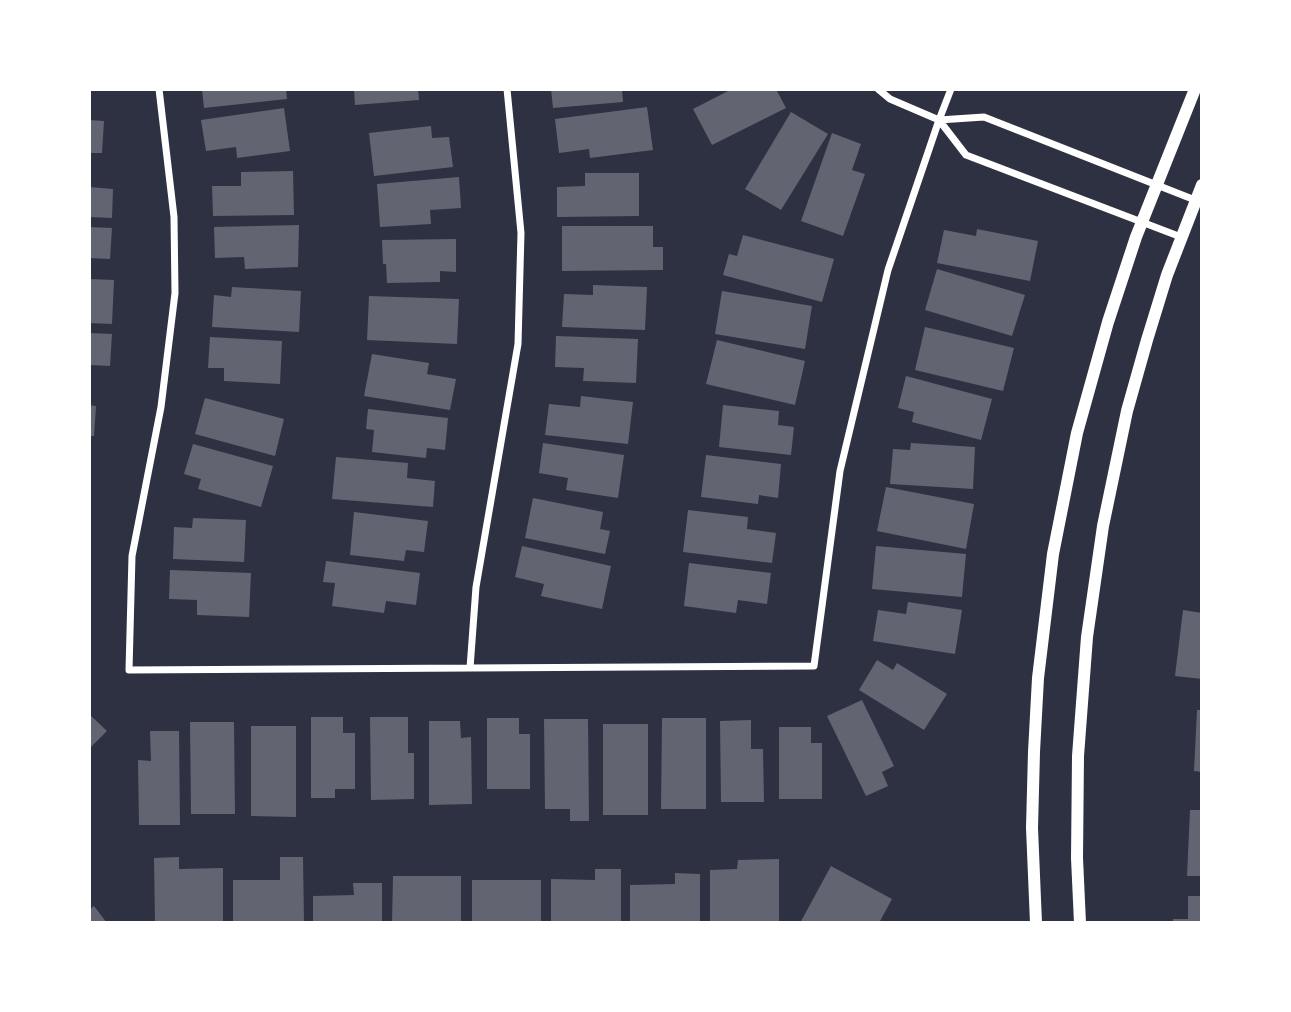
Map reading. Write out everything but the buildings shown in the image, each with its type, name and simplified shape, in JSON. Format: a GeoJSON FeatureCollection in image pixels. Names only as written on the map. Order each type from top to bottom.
{"type":"FeatureCollection","features":[{"type":"Feature","properties":{"kind":"street"},"geometry":{"type":"LineString","coordinates":[[159,89],[174,217],[175,293],[161,407],[132,556],[129,670],[814,666],[840,471],[888,270],[951,89]]}},
{"type":"Feature","properties":{"kind":"street"},"geometry":{"type":"LineString","coordinates":[[470,668],[476,587],[518,344],[522,233],[508,89]]}},
{"type":"Feature","properties":{"kind":"street"},"geometry":{"type":"LineString","coordinates":[[878,89],[890,99],[939,120],[984,117],[1195,200]]}},
{"type":"Feature","properties":{"kind":"street"},"geometry":{"type":"LineString","coordinates":[[1036,923],[1032,828],[1034,752],[1038,678],[1053,554],[1077,432],[1123,275],[1195,89]]}},
{"type":"Feature","properties":{"kind":"street"},"geometry":{"type":"LineString","coordinates":[[939,120],[967,155],[1181,237]]}},
{"type":"Feature","properties":{"kind":"street"},"geometry":{"type":"LineString","coordinates":[[1080,923],[1078,755],[1094,583],[1127,411],[1151,327],[1181,237],[1202,185]]}}]}
